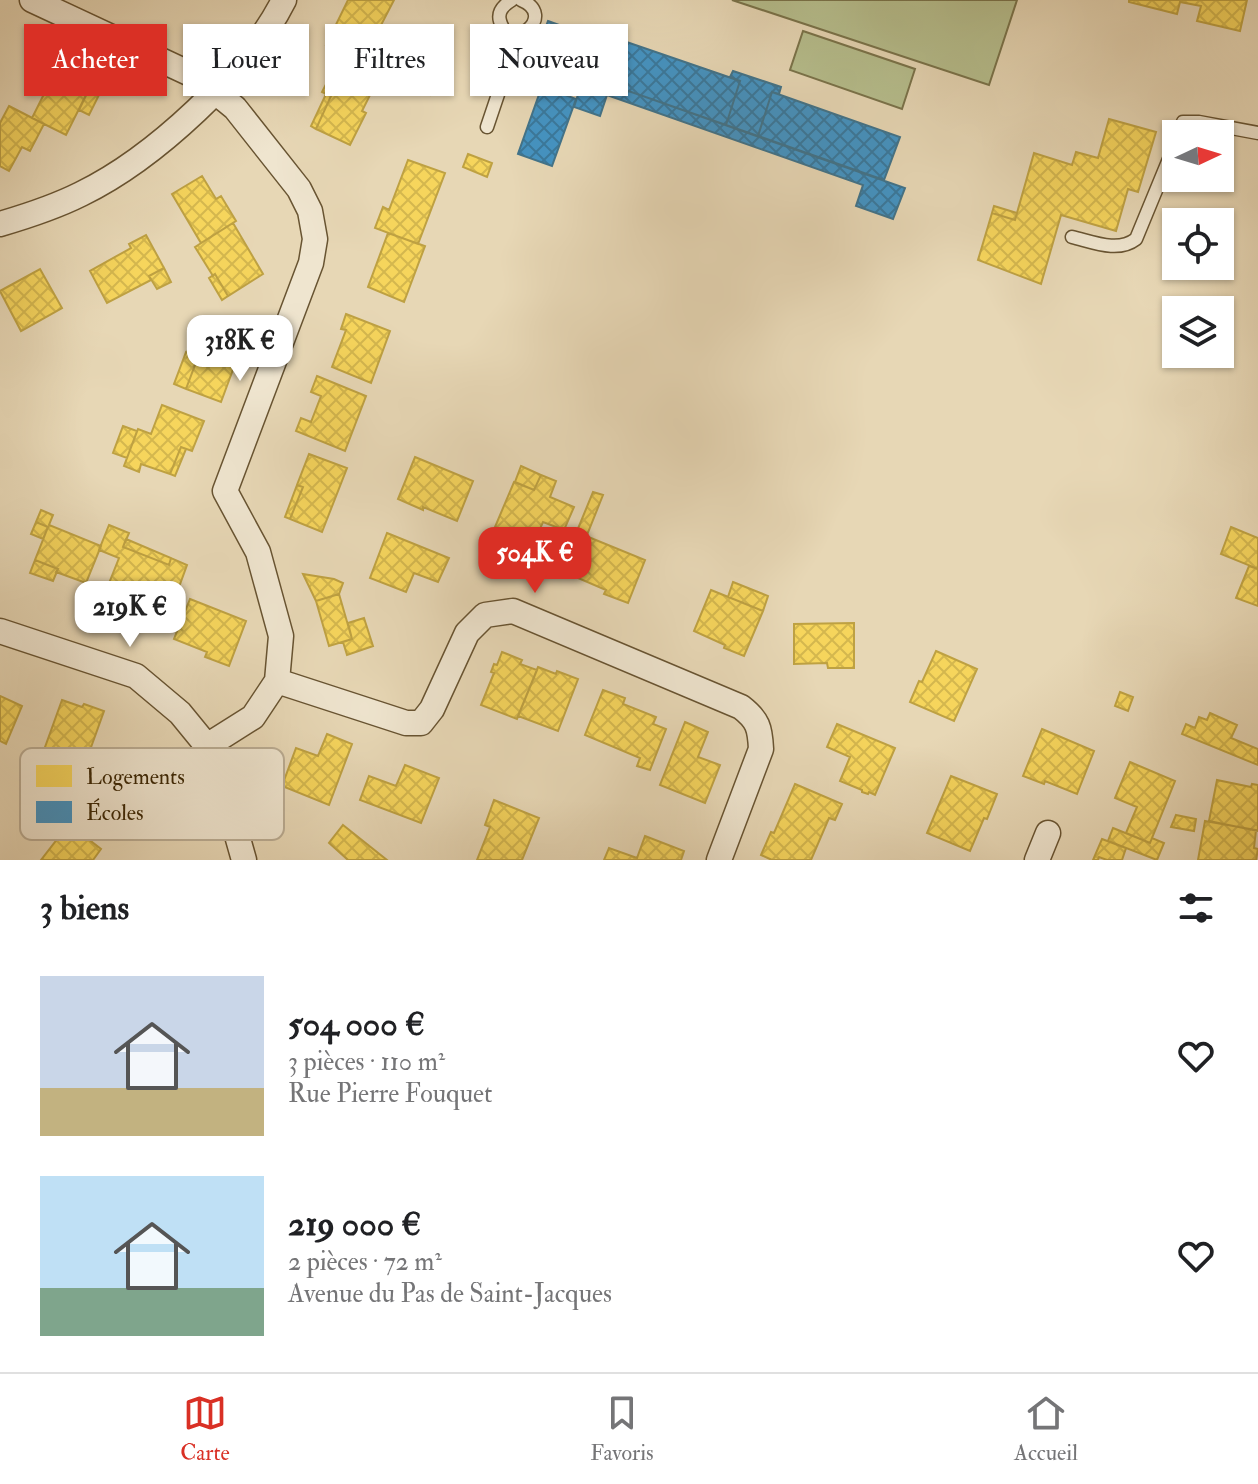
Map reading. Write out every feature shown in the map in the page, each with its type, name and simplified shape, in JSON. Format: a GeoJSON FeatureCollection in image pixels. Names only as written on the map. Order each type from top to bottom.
{"type":"FeatureCollection","features":[{"type":"Feature","properties":{"kind":"street"},"geometry":{"type":"LineString","coordinates":[[32,0],[183,70]]}},
{"type":"Feature","properties":{"kind":"street"},"geometry":{"type":"LineString","coordinates":[[269,24],[284,0]]}},
{"type":"Feature","properties":{"kind":"street"},"geometry":{"type":"LineString","coordinates":[[0,224],[81,195],[121,171],[165,138],[211,96]]}},
{"type":"Feature","properties":{"kind":"street"},"geometry":{"type":"LineString","coordinates":[[0,631],[136,676],[180,713],[207,746],[253,717],[277,681],[281,636],[258,552],[225,491],[311,263],[315,239],[310,211],[299,189],[235,108],[222,96]]}},
{"type":"Feature","properties":{"kind":"street"},"geometry":{"type":"LineString","coordinates":[[277,681],[406,723],[421,723],[432,709],[467,633],[485,615],[513,611],[741,707],[753,716],[761,731],[761,749],[719,860]]}},
{"type":"Feature","properties":{"kind":"street"},"geometry":{"type":"LineString","coordinates":[[1037,860],[1048,833]]}},
{"type":"Feature","properties":{"kind":"street"},"geometry":{"type":"LineString","coordinates":[[238,840],[244,860]]}},
{"type":"Feature","properties":{"kind":"lane"},"geometry":{"type":"LineString","coordinates":[[501,24],[499,17],[503,6],[512,0]]}},
{"type":"Feature","properties":{"kind":"lane"},"geometry":{"type":"LineString","coordinates":[[526,1],[534,14],[533,24]]}},
{"type":"Feature","properties":{"kind":"lane"},"geometry":{"type":"LineString","coordinates":[[487,127],[497,96]]}},
{"type":"Feature","properties":{"kind":"lane"},"geometry":{"type":"LineString","coordinates":[[1234,129],[1258,133]]}},
{"type":"Feature","properties":{"kind":"lane"},"geometry":{"type":"LineString","coordinates":[[1072,237],[1114,247],[1128,245],[1136,239],[1162,176]]}},
{"type":"Feature","properties":{"kind":"green space"},"geometry":{"type":"Polygon","coordinates":[[[732,0],[1017,0],[989,85],[732,0]]]}},
{"type":"Feature","properties":{"kind":"green space"},"geometry":{"type":"Polygon","coordinates":[[[803,31],[915,69],[902,109],[790,70],[803,31]]]}},
{"type":"Feature","properties":{"kind":"building: Logements"},"geometry":{"type":"Polygon","coordinates":[[[348,0],[394,0],[382,24],[336,24],[348,0]]]}},
{"type":"Feature","properties":{"kind":"building: Logements"},"geometry":{"type":"Polygon","coordinates":[[[1129,0],[1247,0],[1240,31],[1197,21],[1201,6],[1180,2],[1177,14],[1129,0]]]}},
{"type":"Feature","properties":{"kind":"building: Logements"},"geometry":{"type":"Polygon","coordinates":[[[43,96],[86,96],[66,135],[32,118],[43,96]]]}},
{"type":"Feature","properties":{"kind":"building: Logements"},"geometry":{"type":"Polygon","coordinates":[[[86,96],[98,96],[89,115],[79,110],[86,96]]]}},
{"type":"Feature","properties":{"kind":"building: Logements"},"geometry":{"type":"Polygon","coordinates":[[[325,96],[331,96],[316,129],[311,126],[325,96]]]}},
{"type":"Feature","properties":{"kind":"building: Logements"},"geometry":{"type":"Polygon","coordinates":[[[331,96],[370,96],[362,111],[366,113],[350,145],[316,129],[331,96]]]}},
{"type":"Feature","properties":{"kind":"building: Logements"},"geometry":{"type":"Polygon","coordinates":[[[9,106],[44,124],[30,151],[22,147],[9,171],[0,166],[0,123],[9,106]]]}},
{"type":"Feature","properties":{"kind":"building: Logements"},"geometry":{"type":"Polygon","coordinates":[[[1109,119],[1156,132],[1138,192],[1128,189],[1116,231],[1061,215],[1041,284],[978,260],[992,213],[1015,220],[1034,153],[1072,165],[1076,152],[1098,158],[1109,119]]]}},
{"type":"Feature","properties":{"kind":"building: Logements"},"geometry":{"type":"Polygon","coordinates":[[[468,154],[492,163],[487,177],[463,167],[468,154]]]}},
{"type":"Feature","properties":{"kind":"building: Logements"},"geometry":{"type":"Polygon","coordinates":[[[408,160],[445,173],[418,244],[375,228],[383,207],[389,210],[408,160]]]}},
{"type":"Feature","properties":{"kind":"building: Logements"},"geometry":{"type":"Polygon","coordinates":[[[202,176],[216,199],[221,196],[236,221],[201,243],[172,194],[202,176]]]}},
{"type":"Feature","properties":{"kind":"building: Logements"},"geometry":{"type":"Polygon","coordinates":[[[994,206],[1017,213],[1015,220],[992,213],[994,206]]]}},
{"type":"Feature","properties":{"kind":"building: Logements"},"geometry":{"type":"Polygon","coordinates":[[[233,223],[263,274],[228,296],[195,247],[233,223]]]}},
{"type":"Feature","properties":{"kind":"building: Logements"},"geometry":{"type":"Polygon","coordinates":[[[388,233],[425,246],[404,302],[368,287],[388,233]]]}},
{"type":"Feature","properties":{"kind":"building: Logements"},"geometry":{"type":"Polygon","coordinates":[[[146,235],[164,268],[149,276],[151,280],[107,303],[90,271],[131,248],[129,244],[146,235]]]}},
{"type":"Feature","properties":{"kind":"building: Logements"},"geometry":{"type":"Polygon","coordinates":[[[164,268],[171,282],[157,289],[149,276],[164,268]]]}},
{"type":"Feature","properties":{"kind":"building: Logements"},"geometry":{"type":"Polygon","coordinates":[[[40,269],[62,308],[21,331],[0,291],[40,269]]]}},
{"type":"Feature","properties":{"kind":"building: Logements"},"geometry":{"type":"Polygon","coordinates":[[[215,274],[228,296],[222,300],[209,278],[215,274]]]}},
{"type":"Feature","properties":{"kind":"building: Logements"},"geometry":{"type":"Polygon","coordinates":[[[346,314],[390,331],[371,383],[332,367],[346,330],[341,329],[346,314]]]}},
{"type":"Feature","properties":{"kind":"building: Logements"},"geometry":{"type":"Polygon","coordinates":[[[201,321],[245,337],[221,402],[186,389],[198,357],[187,352],[201,321]]]}},
{"type":"Feature","properties":{"kind":"building: Logements"},"geometry":{"type":"Polygon","coordinates":[[[186,352],[198,357],[186,389],[174,384],[186,352]]]}},
{"type":"Feature","properties":{"kind":"building: Logements"},"geometry":{"type":"Polygon","coordinates":[[[317,376],[366,396],[345,451],[296,431],[301,418],[311,422],[321,396],[311,392],[317,376]]]}},
{"type":"Feature","properties":{"kind":"building: Logements"},"geometry":{"type":"Polygon","coordinates":[[[162,405],[204,421],[192,451],[181,447],[170,474],[141,464],[139,472],[124,466],[138,429],[151,434],[162,405]]]}},
{"type":"Feature","properties":{"kind":"building: Logements"},"geometry":{"type":"Polygon","coordinates":[[[123,426],[137,431],[127,458],[113,453],[123,426]]]}},
{"type":"Feature","properties":{"kind":"building: Logements"},"geometry":{"type":"Polygon","coordinates":[[[181,447],[186,449],[175,476],[170,474],[181,447]]]}},
{"type":"Feature","properties":{"kind":"building: Logements"},"geometry":{"type":"Polygon","coordinates":[[[309,454],[347,468],[322,532],[290,519],[303,487],[297,485],[309,454]]]}},
{"type":"Feature","properties":{"kind":"building: Logements"},"geometry":{"type":"Polygon","coordinates":[[[415,457],[473,481],[457,521],[398,499],[415,457]]]}},
{"type":"Feature","properties":{"kind":"building: Logements"},"geometry":{"type":"Polygon","coordinates":[[[521,466],[541,475],[534,490],[515,482],[521,466]]]}},
{"type":"Feature","properties":{"kind":"building: Logements"},"geometry":{"type":"Polygon","coordinates":[[[541,475],[556,481],[550,497],[574,507],[564,530],[543,522],[534,542],[511,533],[510,537],[504,534],[505,531],[495,527],[514,482],[534,490],[541,475]]]}},
{"type":"Feature","properties":{"kind":"building: Logements"},"geometry":{"type":"Polygon","coordinates":[[[297,485],[303,487],[290,519],[285,517],[297,485]]]}},
{"type":"Feature","properties":{"kind":"building: Logements"},"geometry":{"type":"Polygon","coordinates":[[[593,492],[603,495],[587,535],[577,531],[593,492]]]}},
{"type":"Feature","properties":{"kind":"building: Logements"},"geometry":{"type":"Polygon","coordinates":[[[41,510],[53,515],[49,525],[101,546],[86,583],[35,560],[48,527],[36,522],[41,510]]]}},
{"type":"Feature","properties":{"kind":"building: Logements"},"geometry":{"type":"Polygon","coordinates":[[[36,522],[48,527],[43,539],[31,534],[36,522]]]}},
{"type":"Feature","properties":{"kind":"building: Logements"},"geometry":{"type":"Polygon","coordinates":[[[109,525],[129,533],[123,547],[169,565],[171,558],[187,565],[171,609],[132,594],[122,620],[98,611],[119,558],[99,550],[109,525]]]}},
{"type":"Feature","properties":{"kind":"building: Logements"},"geometry":{"type":"Polygon","coordinates":[[[1231,527],[1258,538],[1258,569],[1221,554],[1231,527]]]}},
{"type":"Feature","properties":{"kind":"building: Logements"},"geometry":{"type":"Polygon","coordinates":[[[387,533],[449,558],[438,582],[414,573],[406,592],[370,578],[387,533]]]}},
{"type":"Feature","properties":{"kind":"building: Logements"},"geometry":{"type":"Polygon","coordinates":[[[586,536],[645,560],[628,603],[604,594],[606,590],[571,575],[586,536]]]}},
{"type":"Feature","properties":{"kind":"building: Logements"},"geometry":{"type":"Polygon","coordinates":[[[126,539],[171,558],[169,565],[123,547],[126,539]]]}},
{"type":"Feature","properties":{"kind":"building: Logements"},"geometry":{"type":"Polygon","coordinates":[[[35,560],[58,569],[53,581],[30,573],[35,560]]]}},
{"type":"Feature","properties":{"kind":"building: Logements"},"geometry":{"type":"Polygon","coordinates":[[[1249,566],[1258,569],[1258,606],[1236,598],[1249,566]]]}},
{"type":"Feature","properties":{"kind":"building: Logements"},"geometry":{"type":"Polygon","coordinates":[[[303,574],[343,583],[339,594],[316,601],[303,574]]]}},
{"type":"Feature","properties":{"kind":"building: Logements"},"geometry":{"type":"Polygon","coordinates":[[[733,582],[768,596],[763,611],[728,597],[733,582]]]}},
{"type":"Feature","properties":{"kind":"building: Logements"},"geometry":{"type":"Polygon","coordinates":[[[711,590],[763,611],[744,656],[694,631],[711,590]]]}},
{"type":"Feature","properties":{"kind":"building: Logements"},"geometry":{"type":"Polygon","coordinates":[[[339,594],[352,639],[329,646],[316,601],[339,594]]]}},
{"type":"Feature","properties":{"kind":"building: Logements"},"geometry":{"type":"Polygon","coordinates":[[[190,599],[246,621],[229,666],[205,657],[207,652],[174,639],[190,599]]]}},
{"type":"Feature","properties":{"kind":"building: Logements"},"geometry":{"type":"Polygon","coordinates":[[[364,618],[373,646],[347,655],[343,642],[352,639],[348,623],[364,618]]]}},
{"type":"Feature","properties":{"kind":"building: Logements"},"geometry":{"type":"Polygon","coordinates":[[[854,623],[854,668],[828,668],[827,663],[794,664],[794,624],[854,623]]]}},
{"type":"Feature","properties":{"kind":"building: Logements"},"geometry":{"type":"Polygon","coordinates":[[[936,651],[977,669],[954,721],[910,702],[936,651]]]}},
{"type":"Feature","properties":{"kind":"building: Logements"},"geometry":{"type":"Polygon","coordinates":[[[502,652],[522,660],[520,664],[537,670],[517,719],[481,705],[494,673],[491,672],[494,664],[497,665],[502,652]]]}},
{"type":"Feature","properties":{"kind":"building: Logements"},"geometry":{"type":"Polygon","coordinates":[[[538,667],[578,679],[558,731],[518,716],[538,667]]]}},
{"type":"Feature","properties":{"kind":"building: Logements"},"geometry":{"type":"Polygon","coordinates":[[[603,690],[625,698],[623,704],[656,717],[653,724],[666,729],[650,770],[637,766],[640,758],[585,735],[603,690]]]}},
{"type":"Feature","properties":{"kind":"building: Logements"},"geometry":{"type":"Polygon","coordinates":[[[1120,692],[1133,697],[1128,711],[1115,706],[1120,692]]]}},
{"type":"Feature","properties":{"kind":"building: Logements"},"geometry":{"type":"Polygon","coordinates":[[[0,696],[22,706],[6,744],[0,741],[0,696]]]}},
{"type":"Feature","properties":{"kind":"building: Logements"},"geometry":{"type":"Polygon","coordinates":[[[62,700],[104,711],[91,748],[45,748],[62,700]]]}},
{"type":"Feature","properties":{"kind":"building: Logements"},"geometry":{"type":"Polygon","coordinates":[[[1210,713],[1237,725],[1231,738],[1258,749],[1258,765],[1182,734],[1186,724],[1195,728],[1199,717],[1207,720],[1210,713]]]}},
{"type":"Feature","properties":{"kind":"building: Logements"},"geometry":{"type":"Polygon","coordinates":[[[685,722],[708,732],[698,757],[720,765],[705,803],[660,785],[685,722]]]}},
{"type":"Feature","properties":{"kind":"building: Logements"},"geometry":{"type":"Polygon","coordinates":[[[837,724],[895,748],[875,795],[840,781],[850,757],[827,747],[837,724]]]}},
{"type":"Feature","properties":{"kind":"building: Logements"},"geometry":{"type":"Polygon","coordinates":[[[1042,729],[1094,751],[1077,794],[1023,776],[1042,729]]]}},
{"type":"Feature","properties":{"kind":"building: Logements"},"geometry":{"type":"Polygon","coordinates":[[[327,734],[352,744],[329,805],[284,787],[296,748],[318,756],[327,734]]]}},
{"type":"Feature","properties":{"kind":"building: Logements"},"geometry":{"type":"Polygon","coordinates":[[[1130,762],[1175,781],[1150,843],[1126,833],[1137,807],[1115,798],[1130,762]]]}},
{"type":"Feature","properties":{"kind":"building: Logements"},"geometry":{"type":"Polygon","coordinates":[[[405,765],[439,778],[421,823],[360,800],[369,776],[396,786],[405,765]]]}},
{"type":"Feature","properties":{"kind":"building: Logements"},"geometry":{"type":"Polygon","coordinates":[[[951,776],[997,794],[970,851],[927,833],[951,776]]]}},
{"type":"Feature","properties":{"kind":"building: Logements"},"geometry":{"type":"Polygon","coordinates":[[[1217,780],[1251,787],[1252,784],[1258,785],[1258,831],[1209,821],[1217,780]]]}},
{"type":"Feature","properties":{"kind":"building: Logements"},"geometry":{"type":"Polygon","coordinates":[[[795,784],[842,804],[835,820],[829,818],[811,860],[772,860],[761,855],[795,784]]]}},
{"type":"Feature","properties":{"kind":"building: Logements"},"geometry":{"type":"Polygon","coordinates":[[[494,800],[539,818],[522,860],[477,860],[490,827],[485,825],[494,800]]]}},
{"type":"Feature","properties":{"kind":"building: Logements"},"geometry":{"type":"Polygon","coordinates":[[[1176,815],[1196,819],[1194,831],[1171,827],[1176,815]]]}},
{"type":"Feature","properties":{"kind":"building: Logements"},"geometry":{"type":"Polygon","coordinates":[[[1205,821],[1256,830],[1256,860],[1198,860],[1205,821]]]}},
{"type":"Feature","properties":{"kind":"building: Logements"},"geometry":{"type":"Polygon","coordinates":[[[343,825],[387,860],[348,860],[329,843],[343,825]]]}},
{"type":"Feature","properties":{"kind":"building: Logements"},"geometry":{"type":"Polygon","coordinates":[[[1113,828],[1150,843],[1152,838],[1164,843],[1157,860],[1108,841],[1113,828]]]}},
{"type":"Feature","properties":{"kind":"building: Logements"},"geometry":{"type":"Polygon","coordinates":[[[645,836],[684,851],[681,860],[604,860],[609,848],[637,858],[645,836]]]}},
{"type":"Feature","properties":{"kind":"building: Logements"},"geometry":{"type":"Polygon","coordinates":[[[1102,839],[1126,848],[1122,860],[1099,857],[1093,860],[1102,839]]]}},
{"type":"Feature","properties":{"kind":"building: Logements"},"geometry":{"type":"Polygon","coordinates":[[[57,840],[89,840],[101,849],[93,860],[41,860],[57,840]]]}},
{"type":"Feature","properties":{"kind":"building: Écoles"},"geometry":{"type":"Polygon","coordinates":[[[628,42],[740,81],[726,125],[628,91],[628,42]]]}},
{"type":"Feature","properties":{"kind":"building: Écoles"},"geometry":{"type":"Polygon","coordinates":[[[733,71],[781,87],[779,94],[772,92],[758,136],[726,125],[740,81],[730,77],[733,71]]]}},
{"type":"Feature","properties":{"kind":"building: Écoles"},"geometry":{"type":"Polygon","coordinates":[[[628,91],[905,188],[893,219],[856,206],[863,185],[610,96],[628,96],[628,91]]]}},
{"type":"Feature","properties":{"kind":"building: Écoles"},"geometry":{"type":"Polygon","coordinates":[[[772,92],[900,137],[884,180],[758,136],[772,92]]]}},
{"type":"Feature","properties":{"kind":"building: Écoles"},"geometry":{"type":"Polygon","coordinates":[[[538,96],[576,99],[552,166],[518,154],[538,96]]]}},
{"type":"Feature","properties":{"kind":"building: Écoles"},"geometry":{"type":"Polygon","coordinates":[[[578,96],[607,96],[600,116],[574,107],[578,96]]]}}]}
